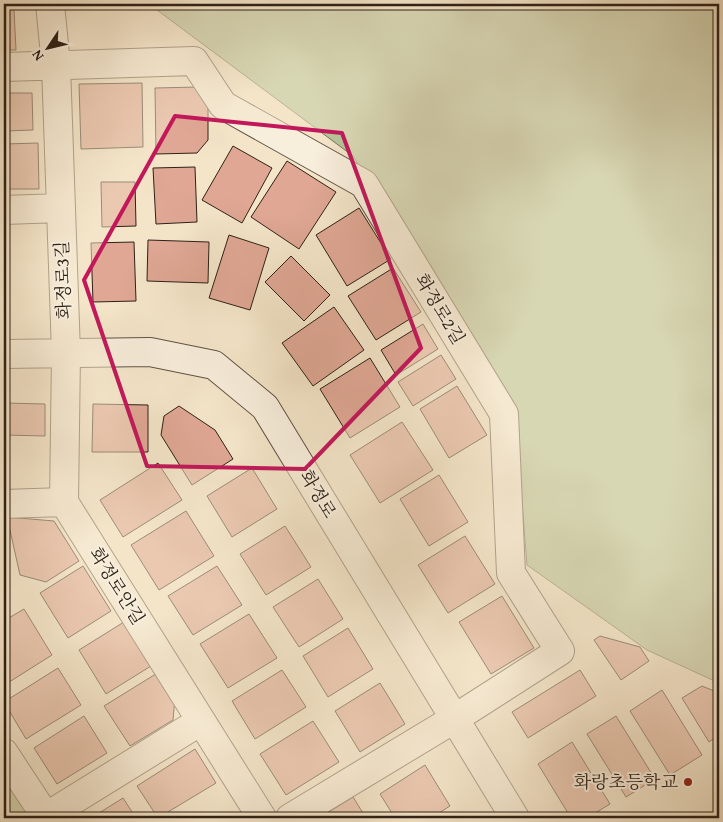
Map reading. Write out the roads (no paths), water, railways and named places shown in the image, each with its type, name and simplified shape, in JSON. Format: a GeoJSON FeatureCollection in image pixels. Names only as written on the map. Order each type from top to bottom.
{"type":"FeatureCollection","features":[{"type":"Feature","properties":{"kind":"street","name":"화정로3길"},"geometry":{"type":"LineString","coordinates":[[50,4],[56,64],[66,353],[64,502]]}},
{"type":"Feature","properties":{"kind":"street","name":"화정로2길"},"geometry":{"type":"LineString","coordinates":[[56,64],[194,61],[223,106],[364,184],[369,192],[504,414],[511,573],[560,651],[454,718]]}},
{"type":"Feature","properties":{"kind":"street"},"geometry":{"type":"LineString","coordinates":[[4,66],[56,64]]}},
{"type":"Feature","properties":{"kind":"street"},"geometry":{"type":"LineString","coordinates":[[4,210],[60,208]]}},
{"type":"Feature","properties":{"kind":"street","name":"화정로"},"geometry":{"type":"LineString","coordinates":[[4,354],[150,352],[214,365],[265,407],[515,818]]}},
{"type":"Feature","properties":{"kind":"street"},"geometry":{"type":"LineString","coordinates":[[4,504],[64,502]]}},
{"type":"Feature","properties":{"kind":"street","name":"화정로안길"},"geometry":{"type":"LineString","coordinates":[[64,502],[262,818]]}},
{"type":"Feature","properties":{"kind":"street"},"geometry":{"type":"LineString","coordinates":[[290,818],[454,718]]}},
{"type":"Feature","properties":{"kind":"street"},"geometry":{"type":"LineString","coordinates":[[4,753],[45,818],[201,721]]}},
{"type":"Feature","properties":{"kind":"place","name":"화랑초등학교"},"geometry":{"type":"Point","coordinates":[688,782]}}]}
